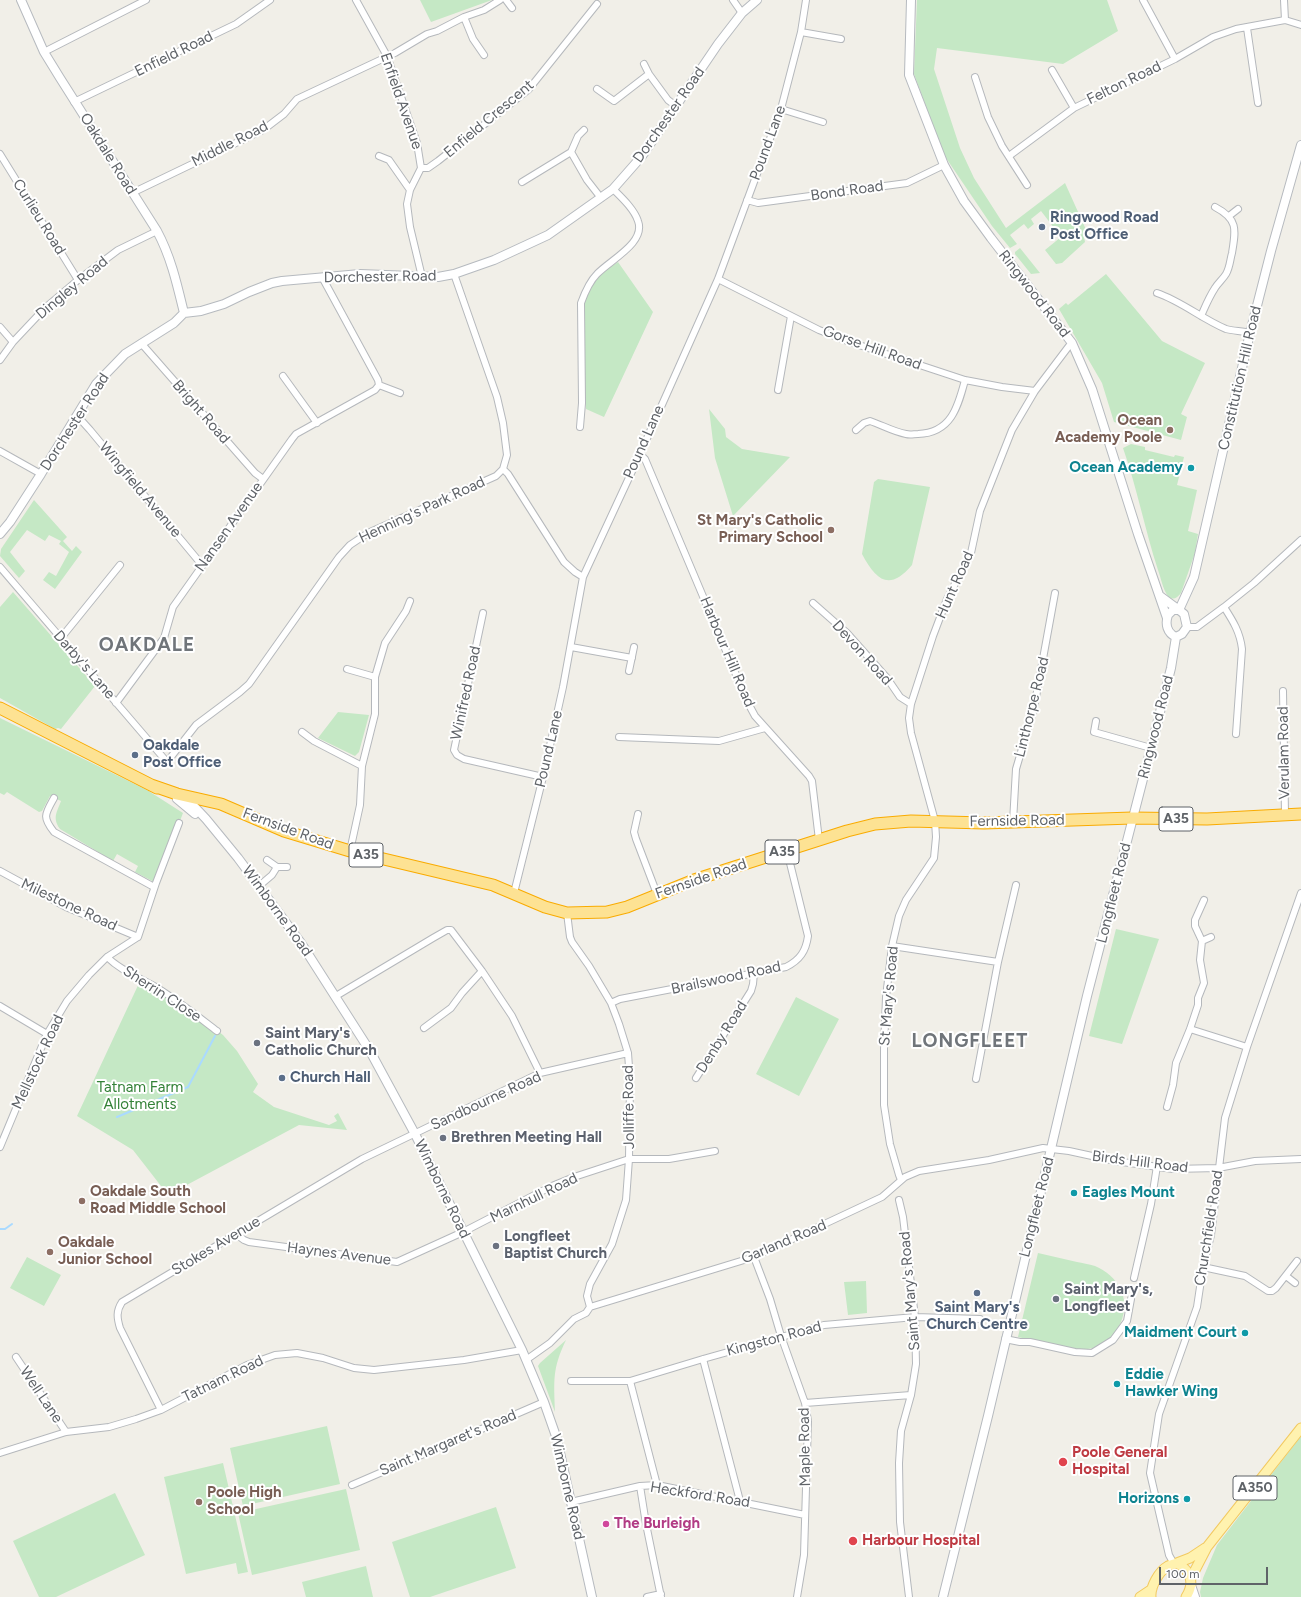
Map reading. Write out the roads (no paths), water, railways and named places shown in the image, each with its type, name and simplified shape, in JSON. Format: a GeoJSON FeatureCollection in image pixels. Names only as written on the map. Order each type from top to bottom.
{"type":"FeatureCollection","features":[{"type":"Feature","properties":{"kind":"highway","name":"Wimborne Road"},"geometry":{"type":"LineString","coordinates":[[0,708],[151,785],[183,798]]}},
{"type":"Feature","properties":{"kind":"highway","name":"Fernside Road"},"geometry":{"type":"LineString","coordinates":[[183,798],[212,802],[284,830],[350,851],[471,879],[514,893],[545,907],[567,913],[607,912],[627,907],[694,880],[788,851],[818,840],[875,824],[911,821],[1013,822],[1132,818],[1207,819],[1301,814]]}},
{"type":"Feature","properties":{"kind":"main road","name":"Oakdale Road"},"geometry":{"type":"LineString","coordinates":[[21,0],[44,52],[166,247],[184,313]]}},
{"type":"Feature","properties":{"kind":"main road","name":"Dorchester Road"},"geometry":{"type":"LineString","coordinates":[[0,534],[10,522],[75,417],[102,377],[125,354],[174,323],[184,313],[201,311],[224,304],[272,283],[322,277],[371,274],[438,277],[454,274],[494,260],[537,241],[578,215],[613,189],[642,156],[718,44],[742,13],[757,0]]}},
{"type":"Feature","properties":{"kind":"main road","name":"Ringwood Road"},"geometry":{"type":"LineString","coordinates":[[911,0],[909,75],[944,165],[964,200],[991,238],[1072,343],[1092,389],[1158,595],[1167,618]]}},
{"type":"Feature","properties":{"kind":"main road","name":"Constitution Hill Road"},"geometry":{"type":"LineString","coordinates":[[1179,610],[1194,578],[1250,332],[1271,250],[1301,145]]}},
{"type":"Feature","properties":{"kind":"main road"},"geometry":{"type":"LineString","coordinates":[[1158,595],[1179,610],[1184,614],[1187,627],[1182,634],[1176,637],[1170,633],[1167,627],[1167,618],[1170,612],[1173,610],[1179,610]]}},
{"type":"Feature","properties":{"kind":"main road","name":"Ringwood Road"},"geometry":{"type":"LineString","coordinates":[[1132,818],[1171,668],[1176,637]]}},
{"type":"Feature","properties":{"kind":"main road","name":"Wimborne Road"},"geometry":{"type":"LineString","coordinates":[[183,798],[207,822],[259,886],[301,943],[336,996],[388,1083],[415,1134],[522,1350],[544,1402],[557,1439],[592,1597]]}},
{"type":"Feature","properties":{"kind":"main road","name":"Wimborne Road"},"geometry":{"type":"LineString","coordinates":[[183,798],[207,822]]}},
{"type":"Feature","properties":{"kind":"main road","name":"Longfleet Road"},"geometry":{"type":"LineString","coordinates":[[943,1597],[1132,818]]}},
{"type":"Feature","properties":{"kind":"main road","name":"A350"},"geometry":{"type":"LineString","coordinates":[[1191,1582],[1207,1547],[1301,1428]]}},
{"type":"Feature","properties":{"kind":"main road","name":"A350"},"geometry":{"type":"LineString","coordinates":[[1175,1564],[1190,1558],[1207,1547]]}},
{"type":"Feature","properties":{"kind":"main road"},"geometry":{"type":"LineString","coordinates":[[1140,1597],[1151,1593],[1163,1570],[1169,1565],[1175,1564],[1189,1572],[1195,1597]]}},
{"type":"Feature","properties":{"kind":"main road"},"geometry":{"type":"LineString","coordinates":[[1186,1597],[1191,1582]]}},
{"type":"Feature","properties":{"kind":"street"},"geometry":{"type":"LineString","coordinates":[[44,52],[146,0]]}},
{"type":"Feature","properties":{"kind":"street","name":"Enfield Road"},"geometry":{"type":"LineString","coordinates":[[74,102],[236,24],[270,0]]}},
{"type":"Feature","properties":{"kind":"street","name":"Enfield Avenue"},"geometry":{"type":"LineString","coordinates":[[356,0],[387,56],[417,143],[421,168],[410,190],[407,204],[422,277]]}},
{"type":"Feature","properties":{"kind":"street","name":"Middle Road"},"geometry":{"type":"LineString","coordinates":[[132,193],[262,130],[284,114],[297,99],[395,53],[422,36],[446,27],[464,17],[484,10],[500,0]]}},
{"type":"Feature","properties":{"kind":"street"},"geometry":{"type":"LineString","coordinates":[[506,0],[512,8]]}},
{"type":"Feature","properties":{"kind":"street"},"geometry":{"type":"LineString","coordinates":[[733,0],[742,13]]}},
{"type":"Feature","properties":{"kind":"street","name":"Pound Lane"},"geometry":{"type":"LineString","coordinates":[[514,893],[543,777],[571,647],[583,577],[640,454],[718,278],[781,108],[801,32],[806,0]]}},
{"type":"Feature","properties":{"kind":"street","name":"Felton Road"},"geometry":{"type":"LineString","coordinates":[[1143,0],[1175,59]]}},
{"type":"Feature","properties":{"kind":"street"},"geometry":{"type":"LineString","coordinates":[[1284,0],[1284,20]]}},
{"type":"Feature","properties":{"kind":"street","name":"Enfield Crescent"},"geometry":{"type":"LineString","coordinates":[[421,168],[428,168],[438,161],[529,89],[597,4]]}},
{"type":"Feature","properties":{"kind":"street"},"geometry":{"type":"LineString","coordinates":[[464,17],[473,39],[484,54]]}},
{"type":"Feature","properties":{"kind":"street","name":"Felton Road"},"geometry":{"type":"LineString","coordinates":[[1009,156],[1074,108],[1175,59],[1213,37],[1236,29],[1284,20],[1301,25]]}},
{"type":"Feature","properties":{"kind":"street"},"geometry":{"type":"LineString","coordinates":[[1247,28],[1258,103]]}},
{"type":"Feature","properties":{"kind":"street"},"geometry":{"type":"LineString","coordinates":[[801,32],[841,39]]}},
{"type":"Feature","properties":{"kind":"street"},"geometry":{"type":"LineString","coordinates":[[644,64],[649,74],[668,100],[676,106]]}},
{"type":"Feature","properties":{"kind":"street","name":"Felton Road"},"geometry":{"type":"LineString","coordinates":[[1052,70],[1074,108]]}},
{"type":"Feature","properties":{"kind":"street"},"geometry":{"type":"LineString","coordinates":[[597,89],[614,101],[649,74]]}},
{"type":"Feature","properties":{"kind":"street"},"geometry":{"type":"LineString","coordinates":[[975,77],[988,117],[1027,185]]}},
{"type":"Feature","properties":{"kind":"street"},"geometry":{"type":"LineString","coordinates":[[781,108],[823,122]]}},
{"type":"Feature","properties":{"kind":"street"},"geometry":{"type":"LineString","coordinates":[[522,182],[572,152],[578,136],[584,130]]}},
{"type":"Feature","properties":{"kind":"street"},"geometry":{"type":"LineString","coordinates":[[572,152],[588,180],[601,198]]}},
{"type":"Feature","properties":{"kind":"street","name":"Curlieu Road"},"geometry":{"type":"LineString","coordinates":[[0,154],[78,280]]}},
{"type":"Feature","properties":{"kind":"street"},"geometry":{"type":"LineString","coordinates":[[379,156],[389,160],[410,190]]}},
{"type":"Feature","properties":{"kind":"street","name":"Bond Road"},"geometry":{"type":"LineString","coordinates":[[747,200],[758,203],[907,183],[944,165]]}},
{"type":"Feature","properties":{"kind":"street"},"geometry":{"type":"LineString","coordinates":[[580,427],[582,403],[581,303],[587,288],[597,273],[633,243],[640,227],[636,216],[613,189]]}},
{"type":"Feature","properties":{"kind":"street"},"geometry":{"type":"LineString","coordinates":[[1201,316],[1214,289],[1226,273],[1229,266],[1235,230],[1234,224],[1229,216],[1215,207]]}},
{"type":"Feature","properties":{"kind":"street"},"geometry":{"type":"LineString","coordinates":[[1229,216],[1238,209]]}},
{"type":"Feature","properties":{"kind":"street","name":"Dingley Road"},"geometry":{"type":"LineString","coordinates":[[0,360],[13,342],[45,308],[78,280],[118,250],[157,231]]}},
{"type":"Feature","properties":{"kind":"street","name":"Henning's Park Road"},"geometry":{"type":"LineString","coordinates":[[167,762],[196,725],[249,684],[339,557],[350,545],[368,533],[496,476],[503,469],[507,455],[503,423],[497,397],[454,274]]}},
{"type":"Feature","properties":{"kind":"street"},"geometry":{"type":"LineString","coordinates":[[322,277],[378,380],[379,385],[400,393]]}},
{"type":"Feature","properties":{"kind":"street","name":"Gorse Hill Road"},"geometry":{"type":"LineString","coordinates":[[718,278],[819,330],[850,342],[964,380],[1035,391]]}},
{"type":"Feature","properties":{"kind":"street"},"geometry":{"type":"LineString","coordinates":[[1157,293],[1227,329],[1250,332]]}},
{"type":"Feature","properties":{"kind":"street"},"geometry":{"type":"LineString","coordinates":[[778,390],[791,316]]}},
{"type":"Feature","properties":{"kind":"street"},"geometry":{"type":"LineString","coordinates":[[0,327],[13,342]]}},
{"type":"Feature","properties":{"kind":"street","name":"Bright Road"},"geometry":{"type":"LineString","coordinates":[[141,343],[255,473],[263,479]]}},
{"type":"Feature","properties":{"kind":"street","name":"Hunt Road"},"geometry":{"type":"LineString","coordinates":[[935,821],[929,804],[911,733],[909,718],[911,704],[947,599],[971,553],[980,511],[1012,430],[1035,391],[1072,343]]}},
{"type":"Feature","properties":{"kind":"street"},"geometry":{"type":"LineString","coordinates":[[283,376],[317,423]]}},
{"type":"Feature","properties":{"kind":"street"},"geometry":{"type":"LineString","coordinates":[[856,430],[870,421],[906,434],[916,431],[929,432],[938,429],[948,422],[958,406],[964,380]]}},
{"type":"Feature","properties":{"kind":"street","name":"Nansen Avenue"},"geometry":{"type":"LineString","coordinates":[[116,702],[164,638],[168,629],[173,607],[296,434],[375,390],[379,385]]}},
{"type":"Feature","properties":{"kind":"street","name":"Wingfield Avenue"},"geometry":{"type":"LineString","coordinates":[[75,417],[90,430],[202,565]]}},
{"type":"Feature","properties":{"kind":"street"},"geometry":{"type":"LineString","coordinates":[[0,451],[41,474]]}},
{"type":"Feature","properties":{"kind":"street","name":"Harbour Hill Road"},"geometry":{"type":"LineString","coordinates":[[640,454],[645,459],[748,703],[755,716],[812,781],[818,840]]}},
{"type":"Feature","properties":{"kind":"street"},"geometry":{"type":"LineString","coordinates":[[503,469],[508,474],[564,562],[583,577]]}},
{"type":"Feature","properties":{"kind":"street"},"geometry":{"type":"LineString","coordinates":[[1187,627],[1196,627],[1224,607],[1254,583],[1301,540]]}},
{"type":"Feature","properties":{"kind":"street"},"geometry":{"type":"LineString","coordinates":[[61,638],[120,565]]}},
{"type":"Feature","properties":{"kind":"street","name":"Darby's Lane"},"geometry":{"type":"LineString","coordinates":[[0,567],[167,762]]}},
{"type":"Feature","properties":{"kind":"street","name":"Linthorpe Road"},"geometry":{"type":"LineString","coordinates":[[1013,822],[1016,769],[1034,708],[1056,593]]}},
{"type":"Feature","properties":{"kind":"street"},"geometry":{"type":"LineString","coordinates":[[350,851],[360,805],[362,766],[375,714],[375,677],[385,643],[406,611],[410,601]]}},
{"type":"Feature","properties":{"kind":"street","name":"Devon Road"},"geometry":{"type":"LineString","coordinates":[[813,603],[847,632],[887,678],[900,697],[911,704]]}},
{"type":"Feature","properties":{"kind":"street"},"geometry":{"type":"LineString","coordinates":[[1224,607],[1234,621],[1241,638],[1242,649],[1236,734]]}},
{"type":"Feature","properties":{"kind":"street","name":"Winifred Road"},"geometry":{"type":"LineString","coordinates":[[483,613],[454,750],[457,756],[464,759],[543,777]]}},
{"type":"Feature","properties":{"kind":"street"},"geometry":{"type":"LineString","coordinates":[[571,647],[632,658]]}},
{"type":"Feature","properties":{"kind":"street"},"geometry":{"type":"LineString","coordinates":[[630,671],[634,647]]}},
{"type":"Feature","properties":{"kind":"street"},"geometry":{"type":"LineString","coordinates":[[347,669],[375,677]]}},
{"type":"Feature","properties":{"kind":"street","name":"Verulam Road"},"geometry":{"type":"LineString","coordinates":[[1283,691],[1285,814]]}},
{"type":"Feature","properties":{"kind":"street"},"geometry":{"type":"LineString","coordinates":[[1096,722],[1094,732],[1151,748]]}},
{"type":"Feature","properties":{"kind":"street"},"geometry":{"type":"LineString","coordinates":[[619,737],[718,741],[765,728]]}},
{"type":"Feature","properties":{"kind":"street"},"geometry":{"type":"LineString","coordinates":[[302,732],[314,741],[362,766]]}},
{"type":"Feature","properties":{"kind":"street"},"geometry":{"type":"LineString","coordinates":[[54,798],[46,813],[47,823],[54,832],[154,887]]}},
{"type":"Feature","properties":{"kind":"street"},"geometry":{"type":"LineString","coordinates":[[638,814],[634,832],[657,894]]}},
{"type":"Feature","properties":{"kind":"street","name":"St Mary's Road"},"geometry":{"type":"LineString","coordinates":[[901,1180],[898,1175],[890,1144],[884,1098],[886,997],[892,946],[902,907],[934,858],[936,837],[935,821]]}},
{"type":"Feature","properties":{"kind":"street"},"geometry":{"type":"LineString","coordinates":[[138,937],[154,887],[179,823]]}},
{"type":"Feature","properties":{"kind":"street","name":"Brailswood Road"},"geometry":{"type":"LineString","coordinates":[[611,1002],[786,967],[802,956],[808,936],[807,924],[788,851]]}},
{"type":"Feature","properties":{"kind":"street"},"geometry":{"type":"LineString","coordinates":[[267,860],[277,866],[287,867]]}},
{"type":"Feature","properties":{"kind":"street"},"geometry":{"type":"LineString","coordinates":[[259,886],[272,875],[277,866]]}},
{"type":"Feature","properties":{"kind":"street","name":"Milestone Road"},"geometry":{"type":"LineString","coordinates":[[0,871],[66,907],[138,937]]}},
{"type":"Feature","properties":{"kind":"street"},"geometry":{"type":"LineString","coordinates":[[976,1079],[998,962],[1016,885]]}},
{"type":"Feature","properties":{"kind":"street","name":"Churchfield Road"},"geometry":{"type":"LineString","coordinates":[[1175,1564],[1169,1555],[1150,1473],[1152,1451],[1159,1414],[1197,1307],[1203,1267],[1211,1236],[1225,1118],[1247,1047],[1301,893]]}},
{"type":"Feature","properties":{"kind":"street"},"geometry":{"type":"LineString","coordinates":[[1167,1107],[1173,1085],[1176,1064],[1198,1006],[1198,998],[1204,983],[1200,960],[1202,941],[1195,926],[1195,920],[1204,900]]}},
{"type":"Feature","properties":{"kind":"street","name":"Jolliffe Road"},"geometry":{"type":"LineString","coordinates":[[567,913],[572,942],[611,1002],[628,1053],[630,1081],[629,1159],[626,1200],[612,1244],[590,1284],[587,1296],[590,1307]]}},
{"type":"Feature","properties":{"kind":"street"},"geometry":{"type":"LineString","coordinates":[[336,996],[447,930],[454,932],[512,1016],[540,1073]]}},
{"type":"Feature","properties":{"kind":"street","name":"Mellstock Road"},"geometry":{"type":"LineString","coordinates":[[0,1147],[48,1034],[67,1001],[89,975],[107,957],[138,937]]}},
{"type":"Feature","properties":{"kind":"street"},"geometry":{"type":"LineString","coordinates":[[1202,941],[1211,937]]}},
{"type":"Feature","properties":{"kind":"street"},"geometry":{"type":"LineString","coordinates":[[892,946],[998,962]]}},
{"type":"Feature","properties":{"kind":"street","name":"Sherrin Close"},"geometry":{"type":"LineString","coordinates":[[107,957],[114,964],[185,1006],[217,1031]]}},
{"type":"Feature","properties":{"kind":"street"},"geometry":{"type":"LineString","coordinates":[[424,1028],[451,1008],[462,993],[482,971]]}},
{"type":"Feature","properties":{"kind":"street","name":"Denby Road"},"geometry":{"type":"LineString","coordinates":[[696,1078],[750,991],[753,984],[754,973]]}},
{"type":"Feature","properties":{"kind":"street"},"geometry":{"type":"LineString","coordinates":[[0,1006],[48,1034]]}},
{"type":"Feature","properties":{"kind":"street"},"geometry":{"type":"LineString","coordinates":[[1190,1029],[1247,1047]]}},
{"type":"Feature","properties":{"kind":"street","name":"Sandbourne Road"},"geometry":{"type":"LineString","coordinates":[[415,1134],[540,1073],[628,1053]]}},
{"type":"Feature","properties":{"kind":"street","name":"Stokes Avenue"},"geometry":{"type":"LineString","coordinates":[[161,1410],[117,1320],[118,1308],[122,1302],[362,1159],[415,1134]]}},
{"type":"Feature","properties":{"kind":"street","name":"Garland Road"},"geometry":{"type":"LineString","coordinates":[[526,1360],[550,1343],[574,1319],[586,1313],[590,1307],[754,1257],[882,1197],[901,1180],[912,1173],[989,1160],[1043,1148],[1052,1148]]}},
{"type":"Feature","properties":{"kind":"street","name":"Birds Hill Road"},"geometry":{"type":"LineString","coordinates":[[1052,1148],[1115,1161],[1194,1169],[1218,1168],[1255,1161],[1301,1159]]}},
{"type":"Feature","properties":{"kind":"street"},"geometry":{"type":"LineString","coordinates":[[629,1159],[669,1159],[715,1151]]}},
{"type":"Feature","properties":{"kind":"street","name":"Marnhull Road"},"geometry":{"type":"LineString","coordinates":[[464,1232],[552,1186],[574,1177],[629,1159]]}},
{"type":"Feature","properties":{"kind":"street"},"geometry":{"type":"LineString","coordinates":[[1134,1278],[1151,1204],[1157,1166]]}},
{"type":"Feature","properties":{"kind":"street","name":"Saint Mary's Road"},"geometry":{"type":"LineString","coordinates":[[899,1200],[904,1217],[915,1317],[916,1364],[911,1394],[901,1431],[899,1463],[900,1522],[909,1597]]}},
{"type":"Feature","properties":{"kind":"street","name":"Haynes Avenue"},"geometry":{"type":"LineString","coordinates":[[236,1234],[249,1242],[397,1262],[464,1232]]}},
{"type":"Feature","properties":{"kind":"street","name":"Maple Road"},"geometry":{"type":"LineString","coordinates":[[754,1257],[770,1299],[805,1403],[808,1421],[804,1555],[797,1597]]}},
{"type":"Feature","properties":{"kind":"street"},"geometry":{"type":"LineString","coordinates":[[1203,1267],[1245,1276],[1268,1291],[1272,1291],[1286,1276],[1296,1261]]}},
{"type":"Feature","properties":{"kind":"street"},"geometry":{"type":"LineString","coordinates":[[1286,1276],[1294,1282]]}},
{"type":"Feature","properties":{"kind":"street"},"geometry":{"type":"LineString","coordinates":[[1005,1339],[1030,1342],[1075,1352],[1092,1353],[1113,1340],[1127,1321],[1131,1299]]}},
{"type":"Feature","properties":{"kind":"street","name":"Kingston Road"},"geometry":{"type":"LineString","coordinates":[[571,1381],[630,1381],[824,1325],[915,1317],[980,1319]]}},
{"type":"Feature","properties":{"kind":"street","name":"Tatnam Road"},"geometry":{"type":"LineString","coordinates":[[0,1453],[66,1432],[109,1427],[136,1419],[161,1410],[247,1364],[275,1355],[297,1353],[323,1358],[354,1368],[374,1370],[464,1360],[522,1350]]}},
{"type":"Feature","properties":{"kind":"street","name":"Well Lane"},"geometry":{"type":"LineString","coordinates":[[16,1357],[66,1432]]}},
{"type":"Feature","properties":{"kind":"street"},"geometry":{"type":"LineString","coordinates":[[703,1359],[740,1501]]}},
{"type":"Feature","properties":{"kind":"street"},"geometry":{"type":"LineString","coordinates":[[630,1381],[657,1485]]}},
{"type":"Feature","properties":{"kind":"street"},"geometry":{"type":"LineString","coordinates":[[805,1403],[911,1394]]}},
{"type":"Feature","properties":{"kind":"street","name":"Saint Margaret's Road"},"geometry":{"type":"LineString","coordinates":[[352,1485],[544,1402]]}},
{"type":"Feature","properties":{"kind":"street","name":"Heckford Road"},"geometry":{"type":"LineString","coordinates":[[571,1502],[640,1486],[657,1485],[805,1515]]}},
{"type":"Feature","properties":{"kind":"street"},"geometry":{"type":"LineString","coordinates":[[640,1486],[646,1524],[661,1596],[647,1597]]}},
{"type":"Feature","properties":{"kind":"waterway"},"geometry":{"type":"LineString","coordinates":[[117,1117],[188,1087],[215,1036]]}},
{"type":"Feature","properties":{"kind":"waterway"},"geometry":{"type":"LineString","coordinates":[[0,1229],[5,1229],[12,1224]]}},
{"type":"Feature","properties":{"kind":"place","name":"Ringwood Road Post Office"},"geometry":{"type":"Point","coordinates":[1042,227]}},
{"type":"Feature","properties":{"kind":"place","name":"Ocean Academy Poole"},"geometry":{"type":"Point","coordinates":[1170,430]}},
{"type":"Feature","properties":{"kind":"place","name":"Ocean Academy"},"geometry":{"type":"Point","coordinates":[1191,468]}},
{"type":"Feature","properties":{"kind":"place","name":"St Mary's Catholic Primary School"},"geometry":{"type":"Point","coordinates":[831,530]}},
{"type":"Feature","properties":{"kind":"place","name":"Oakdale Post Office"},"geometry":{"type":"Point","coordinates":[135,755]}},
{"type":"Feature","properties":{"kind":"place","name":"Saint Mary's Catholic Church"},"geometry":{"type":"Point","coordinates":[257,1043]}},
{"type":"Feature","properties":{"kind":"place","name":"Church Hall"},"geometry":{"type":"Point","coordinates":[282,1078]}},
{"type":"Feature","properties":{"kind":"place","name":"Brethren Meeting Hall"},"geometry":{"type":"Point","coordinates":[443,1138]}},
{"type":"Feature","properties":{"kind":"place","name":"Eagles Mount"},"geometry":{"type":"Point","coordinates":[1074,1193]}},
{"type":"Feature","properties":{"kind":"place","name":"Oakdale South Road Middle School"},"geometry":{"type":"Point","coordinates":[82,1201]}},
{"type":"Feature","properties":{"kind":"place","name":"Longfleet Baptist Church"},"geometry":{"type":"Point","coordinates":[496,1246]}},
{"type":"Feature","properties":{"kind":"place","name":"Oakdale Junior School"},"geometry":{"type":"Point","coordinates":[50,1252]}},
{"type":"Feature","properties":{"kind":"place","name":"Saint Mary's Church Centre"},"geometry":{"type":"Point","coordinates":[977,1293]}},
{"type":"Feature","properties":{"kind":"place","name":"Saint Mary's, Longfleet"},"geometry":{"type":"Point","coordinates":[1056,1299]}},
{"type":"Feature","properties":{"kind":"place","name":"Maidment Court"},"geometry":{"type":"Point","coordinates":[1245,1333]}},
{"type":"Feature","properties":{"kind":"place","name":"Eddie Hawker Wing"},"geometry":{"type":"Point","coordinates":[1117,1384]}},
{"type":"Feature","properties":{"kind":"place","name":"Poole General Hospital"},"geometry":{"type":"Point","coordinates":[1063,1462]}},
{"type":"Feature","properties":{"kind":"place","name":"Horizons"},"geometry":{"type":"Point","coordinates":[1187,1499]}},
{"type":"Feature","properties":{"kind":"place","name":"Poole High School"},"geometry":{"type":"Point","coordinates":[199,1502]}},
{"type":"Feature","properties":{"kind":"place","name":"The Burleigh"},"geometry":{"type":"Point","coordinates":[606,1524]}},
{"type":"Feature","properties":{"kind":"place","name":"Harbour Hospital"},"geometry":{"type":"Point","coordinates":[853,1541]}},
{"type":"Feature","properties":{"kind":"district","name":"OAKDALE"},"geometry":{"type":"Point","coordinates":[147,645]}},
{"type":"Feature","properties":{"kind":"district","name":"LONGFLEET"},"geometry":{"type":"Point","coordinates":[970,1041]}},
{"type":"Feature","properties":{"kind":"park label","name":"Tatnam Farm Allotments"},"geometry":{"type":"Point","coordinates":[140,1096]}}]}
